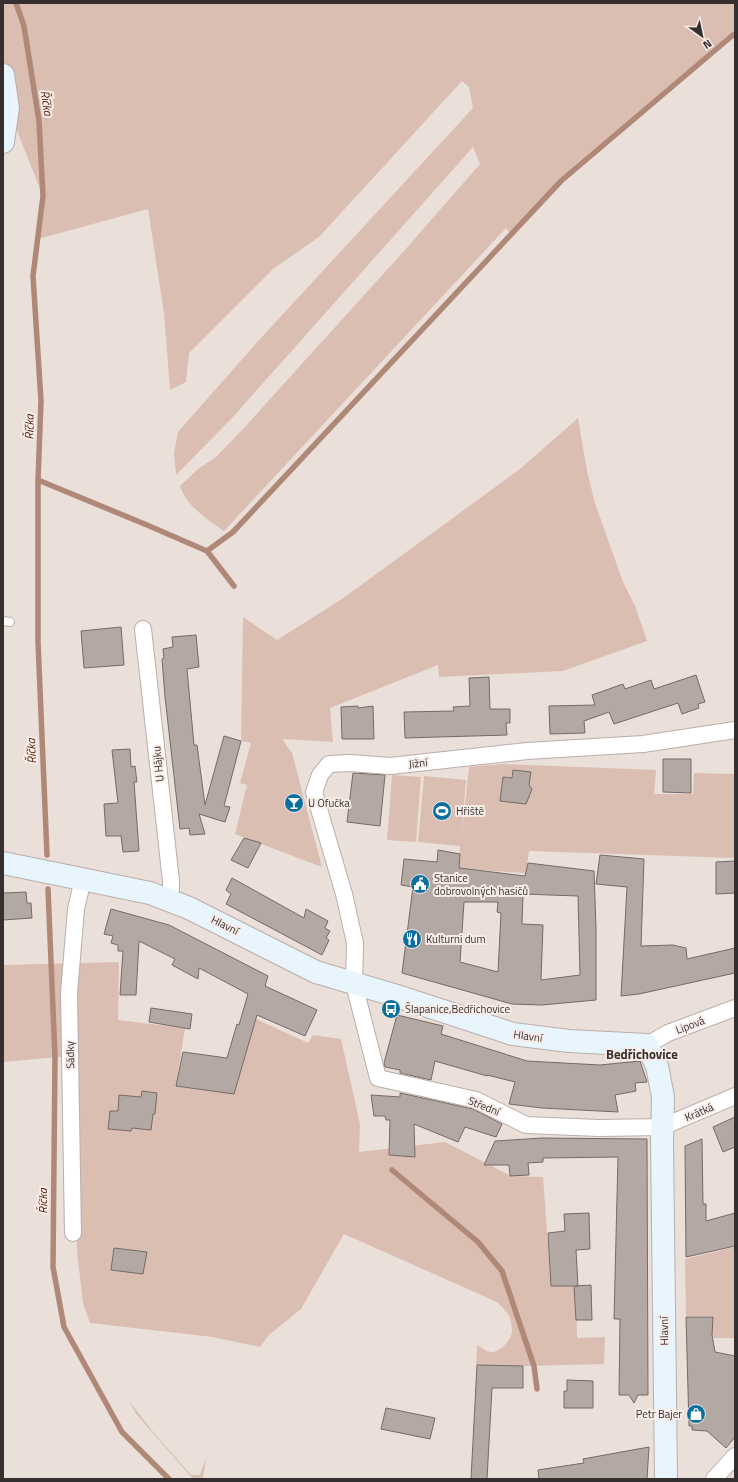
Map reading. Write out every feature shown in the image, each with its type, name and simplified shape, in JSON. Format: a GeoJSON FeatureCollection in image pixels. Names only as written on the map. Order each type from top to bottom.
{"type":"FeatureCollection","features":[{"type":"Feature","properties":{"kind":"street"},"geometry":{"type":"LineString","coordinates":[[3,74],[8,108],[3,142]]}},
{"type":"Feature","properties":{"kind":"street","name":"U Hájku"},"geometry":{"type":"LineString","coordinates":[[143,629],[171,881],[171,889],[167,899]]}},
{"type":"Feature","properties":{"kind":"street","name":"Jižní"},"geometry":{"type":"LineString","coordinates":[[354,984],[354,943],[344,894],[314,792],[320,775],[330,764],[350,763],[390,766],[527,751],[643,744],[735,730]]}},
{"type":"Feature","properties":{"kind":"street","name":"Hlavní"},"geometry":{"type":"LineString","coordinates":[[3,863],[137,890],[167,899],[230,928],[316,972],[397,996],[513,1034],[569,1041],[648,1045],[657,1066],[663,1097],[662,1127],[666,1479]]}},
{"type":"Feature","properties":{"kind":"street","name":"Sádky"},"geometry":{"type":"LineString","coordinates":[[73,1233],[69,993],[76,909],[83,879]]}},
{"type":"Feature","properties":{"kind":"street","name":"Střední"},"geometry":{"type":"LineString","coordinates":[[354,984],[378,1078],[476,1100],[526,1125],[599,1128],[662,1127]]}},
{"type":"Feature","properties":{"kind":"street","name":"Lipová"},"geometry":{"type":"LineString","coordinates":[[648,1045],[668,1033],[735,1008]]}},
{"type":"Feature","properties":{"kind":"street","name":"Krátká"},"geometry":{"type":"LineString","coordinates":[[662,1127],[735,1096]]}},
{"type":"Feature","properties":{"kind":"street"},"geometry":{"type":"LineString","coordinates":[[714,1479],[735,1456]]}},
{"type":"Feature","properties":{"kind":"shaded area"},"geometry":{"type":"Polygon","coordinates":[[[3,3],[735,3],[735,35],[733,35],[561,181],[511,235],[506,228],[224,531],[198,512],[187,500],[180,486],[198,469],[216,457],[243,429],[404,251],[480,164],[473,147],[232,418],[176,475],[174,453],[178,432],[260,339],[473,108],[469,87],[462,81],[319,237],[273,269],[189,353],[186,382],[170,390],[164,313],[148,209],[38,239],[43,196],[8,108],[3,75],[3,3]]]}},
{"type":"Feature","properties":{"kind":"shaded area"},"geometry":{"type":"Polygon","coordinates":[[[578,418],[587,471],[595,503],[623,582],[635,606],[647,641],[563,671],[439,677],[438,665],[330,708],[333,742],[282,739],[292,753],[322,867],[235,834],[247,785],[240,783],[251,743],[241,741],[243,617],[277,640],[342,599],[520,469],[578,418]]]}},
{"type":"Feature","properties":{"kind":"shaded area"},"geometry":{"type":"Polygon","coordinates":[[[502,764],[656,770],[654,794],[693,794],[694,773],[735,774],[735,858],[529,851],[526,873],[458,869],[460,846],[418,842],[424,776],[466,780],[461,839],[469,767],[502,764]]]}},
{"type":"Feature","properties":{"kind":"shaded area"},"geometry":{"type":"Polygon","coordinates":[[[392,775],[421,777],[416,842],[387,840],[392,775]]]}},
{"type":"Feature","properties":{"kind":"shaded area"},"geometry":{"type":"Polygon","coordinates":[[[119,962],[118,1020],[185,1028],[176,1086],[234,1094],[256,1019],[308,1043],[313,1035],[341,1039],[360,1124],[359,1152],[445,1142],[511,1176],[543,1177],[551,1286],[576,1286],[577,1338],[605,1337],[604,1364],[523,1366],[476,1365],[477,1345],[487,1351],[494,1352],[507,1342],[512,1332],[509,1316],[497,1302],[344,1234],[301,1309],[269,1335],[260,1347],[213,1337],[90,1323],[83,1303],[77,1251],[76,1162],[69,1056],[3,1062],[3,965],[119,962]]]}},
{"type":"Feature","properties":{"kind":"shaded area"},"geometry":{"type":"Polygon","coordinates":[[[735,1247],[735,1338],[712,1338],[712,1316],[686,1316],[685,1259],[735,1247]]]}},
{"type":"Feature","properties":{"kind":"shaded area"},"geometry":{"type":"Polygon","coordinates":[[[129,1401],[154,1433],[191,1475],[200,1475],[207,1455],[203,1479],[193,1479],[137,1415],[129,1401]]]}},
{"type":"Feature","properties":{"kind":"building"},"geometry":{"type":"Polygon","coordinates":[[[121,627],[124,665],[84,668],[81,631],[121,627]]]}},
{"type":"Feature","properties":{"kind":"building"},"geometry":{"type":"Polygon","coordinates":[[[196,635],[199,667],[187,669],[194,745],[197,745],[205,805],[224,736],[241,741],[224,806],[230,807],[225,822],[199,814],[205,834],[190,835],[189,828],[180,829],[162,659],[164,658],[163,649],[173,647],[172,637],[196,635]]]}},
{"type":"Feature","properties":{"kind":"building"},"geometry":{"type":"Polygon","coordinates":[[[696,675],[705,702],[698,704],[699,708],[682,714],[678,703],[614,724],[609,712],[584,721],[585,733],[550,734],[549,706],[595,705],[592,695],[623,684],[625,689],[651,680],[654,689],[696,675]]]}},
{"type":"Feature","properties":{"kind":"building"},"geometry":{"type":"Polygon","coordinates":[[[489,677],[490,709],[510,709],[510,723],[506,723],[507,735],[405,738],[404,712],[454,711],[453,707],[470,706],[469,678],[489,677]]]}},
{"type":"Feature","properties":{"kind":"building"},"geometry":{"type":"Polygon","coordinates":[[[358,706],[358,708],[373,706],[374,739],[342,739],[341,707],[358,706]]]}},
{"type":"Feature","properties":{"kind":"building"},"geometry":{"type":"Polygon","coordinates":[[[130,749],[131,767],[135,766],[137,782],[134,782],[139,851],[123,852],[121,836],[106,836],[104,804],[118,803],[112,750],[130,749]]]}},
{"type":"Feature","properties":{"kind":"building"},"geometry":{"type":"Polygon","coordinates":[[[663,759],[691,759],[691,793],[663,792],[663,759]]]}},
{"type":"Feature","properties":{"kind":"building"},"geometry":{"type":"Polygon","coordinates":[[[513,770],[531,772],[529,785],[532,789],[526,804],[500,801],[503,777],[512,778],[513,770]]]}},
{"type":"Feature","properties":{"kind":"building"},"geometry":{"type":"Polygon","coordinates":[[[353,773],[385,775],[380,826],[347,822],[353,773]]]}},
{"type":"Feature","properties":{"kind":"building"},"geometry":{"type":"Polygon","coordinates":[[[244,838],[261,843],[248,868],[231,860],[244,838]]]}},
{"type":"Feature","properties":{"kind":"building"},"geometry":{"type":"Polygon","coordinates":[[[438,850],[460,854],[459,868],[525,876],[528,863],[594,871],[596,1000],[542,1005],[512,1004],[402,973],[413,887],[401,885],[404,859],[437,862],[438,850]],[[523,894],[522,924],[543,925],[541,980],[580,975],[578,896],[523,894]],[[464,902],[460,962],[498,972],[501,913],[497,912],[498,902],[464,902]]]}},
{"type":"Feature","properties":{"kind":"building"},"geometry":{"type":"Polygon","coordinates":[[[600,855],[644,859],[641,946],[673,945],[686,948],[687,959],[735,948],[735,973],[639,994],[621,996],[627,887],[596,884],[600,855]]]}},
{"type":"Feature","properties":{"kind":"building"},"geometry":{"type":"Polygon","coordinates":[[[735,861],[735,893],[716,894],[716,862],[735,861]]]}},
{"type":"Feature","properties":{"kind":"building"},"geometry":{"type":"Polygon","coordinates":[[[232,878],[304,918],[306,909],[328,921],[325,928],[330,931],[326,938],[329,940],[322,955],[226,904],[231,894],[226,890],[232,878]]]}},
{"type":"Feature","properties":{"kind":"building"},"geometry":{"type":"Polygon","coordinates":[[[26,892],[27,903],[31,903],[32,918],[3,920],[3,893],[26,892]]]}},
{"type":"Feature","properties":{"kind":"building"},"geometry":{"type":"Polygon","coordinates":[[[111,909],[169,925],[268,976],[265,986],[317,1010],[305,1036],[257,1015],[234,1094],[176,1086],[183,1052],[227,1058],[248,994],[199,968],[198,979],[172,965],[175,959],[139,941],[136,995],[120,995],[123,951],[118,951],[118,945],[111,943],[113,936],[104,934],[111,909]]]}},
{"type":"Feature","properties":{"kind":"building"},"geometry":{"type":"Polygon","coordinates":[[[151,1008],[192,1014],[190,1029],[149,1022],[151,1008]]]}},
{"type":"Feature","properties":{"kind":"building"},"geometry":{"type":"Polygon","coordinates":[[[397,1015],[443,1026],[441,1034],[527,1061],[600,1065],[640,1061],[647,1082],[635,1083],[636,1091],[615,1095],[618,1112],[542,1108],[509,1104],[515,1082],[487,1076],[435,1061],[431,1080],[400,1073],[400,1070],[385,1067],[384,1063],[397,1015]]]}},
{"type":"Feature","properties":{"kind":"building"},"geometry":{"type":"Polygon","coordinates":[[[142,1091],[157,1093],[155,1114],[153,1114],[151,1130],[132,1128],[131,1131],[108,1129],[110,1111],[118,1111],[119,1095],[141,1097],[142,1091]]]}},
{"type":"Feature","properties":{"kind":"building"},"geometry":{"type":"Polygon","coordinates":[[[400,1093],[473,1109],[502,1124],[496,1137],[465,1127],[458,1142],[414,1124],[415,1157],[389,1155],[390,1120],[386,1120],[385,1116],[374,1116],[371,1095],[400,1097],[400,1093]]]}},
{"type":"Feature","properties":{"kind":"building"},"geometry":{"type":"Polygon","coordinates":[[[735,1117],[735,1147],[723,1152],[713,1127],[735,1117]]]}},
{"type":"Feature","properties":{"kind":"building"},"geometry":{"type":"Polygon","coordinates":[[[542,1138],[647,1139],[648,1395],[638,1395],[634,1403],[629,1395],[619,1395],[620,1319],[614,1319],[618,1157],[543,1158],[543,1162],[528,1163],[529,1175],[510,1176],[509,1165],[484,1165],[495,1141],[542,1138]]]}},
{"type":"Feature","properties":{"kind":"building"},"geometry":{"type":"Polygon","coordinates":[[[702,1139],[703,1204],[706,1204],[706,1221],[735,1213],[735,1246],[686,1257],[685,1146],[702,1139]]]}},
{"type":"Feature","properties":{"kind":"building"},"geometry":{"type":"Polygon","coordinates":[[[589,1213],[590,1249],[576,1250],[578,1286],[591,1285],[592,1320],[576,1320],[574,1286],[551,1286],[548,1233],[565,1231],[564,1214],[589,1213]]]}},
{"type":"Feature","properties":{"kind":"building"},"geometry":{"type":"Polygon","coordinates":[[[114,1248],[147,1252],[143,1274],[111,1270],[114,1248]]]}},
{"type":"Feature","properties":{"kind":"building"},"geometry":{"type":"Polygon","coordinates":[[[686,1317],[713,1317],[712,1335],[715,1352],[735,1356],[735,1437],[726,1448],[707,1431],[692,1430],[692,1426],[689,1426],[686,1317]]]}},
{"type":"Feature","properties":{"kind":"building"},"geometry":{"type":"Polygon","coordinates":[[[477,1365],[523,1366],[523,1388],[492,1388],[487,1479],[471,1479],[477,1365]]]}},
{"type":"Feature","properties":{"kind":"building"},"geometry":{"type":"Polygon","coordinates":[[[567,1380],[593,1381],[593,1408],[564,1408],[564,1391],[567,1391],[567,1380]]]}},
{"type":"Feature","properties":{"kind":"building"},"geometry":{"type":"Polygon","coordinates":[[[386,1408],[435,1418],[430,1439],[381,1429],[386,1408]]]}},
{"type":"Feature","properties":{"kind":"building"},"geometry":{"type":"Polygon","coordinates":[[[649,1447],[647,1479],[539,1479],[538,1470],[584,1463],[583,1459],[649,1447]]]}},
{"type":"Feature","properties":{"kind":"waterway","name":"Říčka"},"geometry":{"type":"LineString","coordinates":[[16,3],[24,26],[39,121],[43,196],[33,276],[41,401],[38,480],[38,642],[47,855]]}},
{"type":"Feature","properties":{"kind":"waterway"},"geometry":{"type":"LineString","coordinates":[[207,551],[233,532],[561,181],[733,35],[735,35]]}},
{"type":"Feature","properties":{"kind":"waterway"},"geometry":{"type":"LineString","coordinates":[[38,480],[207,551],[234,586]]}},
{"type":"Feature","properties":{"kind":"waterway","name":"Říčka"},"geometry":{"type":"LineString","coordinates":[[48,889],[55,1057],[53,1267],[64,1327],[122,1432],[169,1479]]}},
{"type":"Feature","properties":{"kind":"waterway"},"geometry":{"type":"LineString","coordinates":[[392,1170],[478,1242],[502,1271],[534,1366],[537,1389]]}},
{"type":"Feature","properties":{"kind":"place","name":"U Ofučka"},"geometry":{"type":"Point","coordinates":[294,803]}},
{"type":"Feature","properties":{"kind":"place","name":"Hřiště"},"geometry":{"type":"Point","coordinates":[442,811]}},
{"type":"Feature","properties":{"kind":"place","name":"Stanice dobrovolných hasičů"},"geometry":{"type":"Point","coordinates":[420,884]}},
{"type":"Feature","properties":{"kind":"place","name":"Kulturni dum"},"geometry":{"type":"Point","coordinates":[412,939]}},
{"type":"Feature","properties":{"kind":"place","name":"Šlapanice,Bedřichovice"},"geometry":{"type":"Point","coordinates":[391,1009]}},
{"type":"Feature","properties":{"kind":"place","name":"Petr Bajer"},"geometry":{"type":"Point","coordinates":[696,1414]}},
{"type":"Feature","properties":{"kind":"district","name":"Bedřichovice"},"geometry":{"type":"Point","coordinates":[642,1054]}}]}
